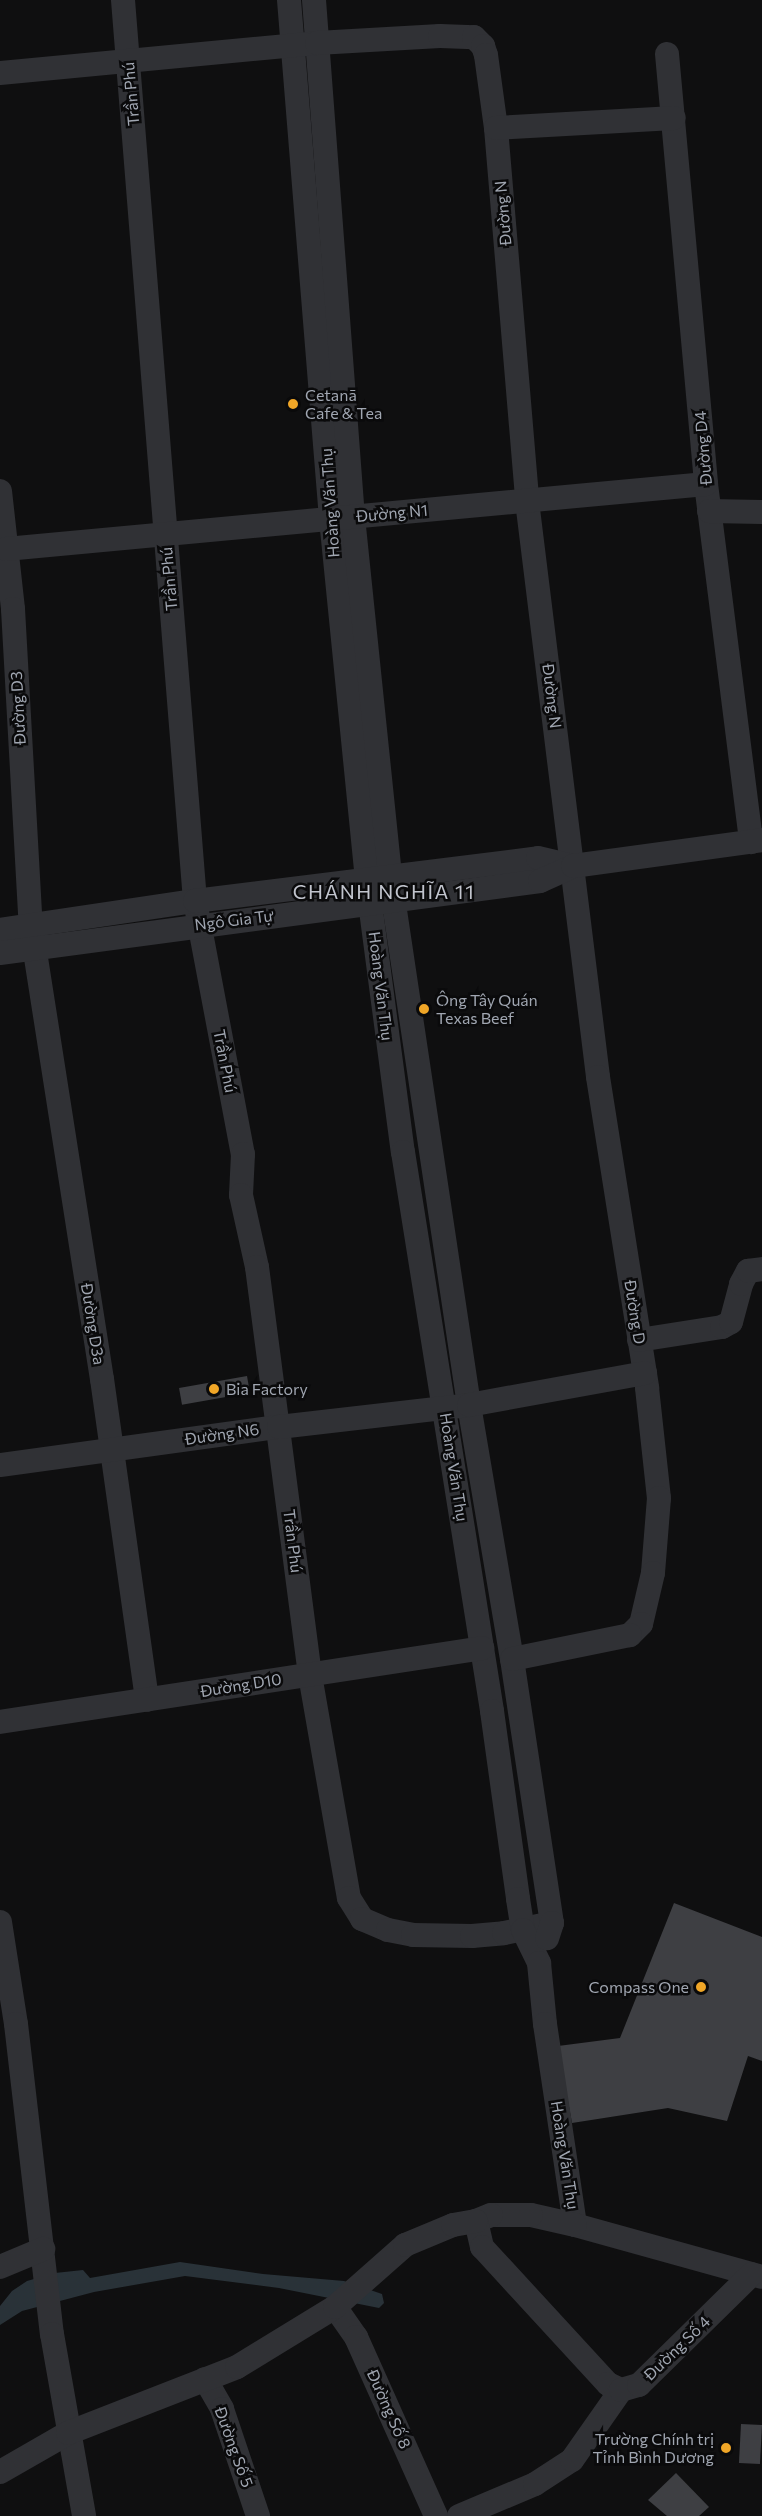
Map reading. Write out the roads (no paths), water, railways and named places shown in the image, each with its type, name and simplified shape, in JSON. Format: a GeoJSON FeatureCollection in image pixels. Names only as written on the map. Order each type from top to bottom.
{"type":"FeatureCollection","features":[{"type":"Feature","properties":{"kind":"street","name":"Trần Phú"},"geometry":{"type":"LineString","coordinates":[[123,0],[197,913],[243,1154],[241,1195],[258,1267],[310,1675],[338,1824],[346,1888],[357,1913],[376,1926],[413,1935],[472,1936],[523,1930],[552,1923]]}},
{"type":"Feature","properties":{"kind":"street","name":"Hoàng Văn Thụ"},"geometry":{"type":"LineString","coordinates":[[289,0],[292,46],[323,277],[342,518],[380,890],[388,1036],[403,1152],[492,1711],[523,1930],[539,1963],[545,2024],[576,2225],[757,2276]]}},
{"type":"Feature","properties":{"kind":"street","name":"Hoàng Văn Thụ"},"geometry":{"type":"LineString","coordinates":[[314,0],[323,277]]}},
{"type":"Feature","properties":{"kind":"street","name":"Đường N"},"geometry":{"type":"LineString","coordinates":[[0,73],[292,46],[440,36],[474,37],[483,46],[495,128],[527,501],[573,866]]}},
{"type":"Feature","properties":{"kind":"street","name":"Đường D4"},"geometry":{"type":"LineString","coordinates":[[667,54],[709,511],[756,841]]}},
{"type":"Feature","properties":{"kind":"street"},"geometry":{"type":"LineString","coordinates":[[495,128],[674,117]]}},
{"type":"Feature","properties":{"kind":"street","name":"Đường N1"},"geometry":{"type":"LineString","coordinates":[[6,549],[706,484]]}},
{"type":"Feature","properties":{"kind":"street","name":"Đường D3"},"geometry":{"type":"LineString","coordinates":[[0,491],[13,609],[33,937]]}},
{"type":"Feature","properties":{"kind":"street"},"geometry":{"type":"LineString","coordinates":[[709,511],[762,512]]}},
{"type":"Feature","properties":{"kind":"street","name":"Ngô Gia Tự"},"geometry":{"type":"LineString","coordinates":[[0,953],[33,937],[380,890],[540,881],[573,866],[756,841]]}},
{"type":"Feature","properties":{"kind":"street","name":"Đường D"},"geometry":{"type":"LineString","coordinates":[[512,1659],[630,1635],[641,1624],[653,1573],[659,1498],[645,1373],[598,1077],[573,866]]}},
{"type":"Feature","properties":{"kind":"street","name":"Hoàng Văn Thụ"},"geometry":{"type":"LineString","coordinates":[[380,890],[412,1033],[552,1923],[539,1963]]}},
{"type":"Feature","properties":{"kind":"street","name":"Ngô Gia Tự"},"geometry":{"type":"LineString","coordinates":[[0,930],[33,937]]}},
{"type":"Feature","properties":{"kind":"street","name":"Đường D3a"},"geometry":{"type":"LineString","coordinates":[[33,937],[147,1700]]}},
{"type":"Feature","properties":{"kind":"street"},"geometry":{"type":"LineString","coordinates":[[388,1036],[412,1033]]}},
{"type":"Feature","properties":{"kind":"street"},"geometry":{"type":"LineString","coordinates":[[403,1152],[429,1148]]}},
{"type":"Feature","properties":{"kind":"street"},"geometry":{"type":"LineString","coordinates":[[421,1266],[447,1260]]}},
{"type":"Feature","properties":{"kind":"street"},"geometry":{"type":"LineString","coordinates":[[639,1340],[722,1327],[731,1322],[741,1284],[748,1271],[762,1269]]}},
{"type":"Feature","properties":{"kind":"street","name":"Đường N6"},"geometry":{"type":"LineString","coordinates":[[0,1465],[279,1426],[469,1405],[645,1373]]}},
{"type":"Feature","properties":{"kind":"street"},"geometry":{"type":"LineString","coordinates":[[468,1558],[493,1554]]}},
{"type":"Feature","properties":{"kind":"street","name":"Đường D10"},"geometry":{"type":"LineString","coordinates":[[0,1722],[482,1648]]}},
{"type":"Feature","properties":{"kind":"street"},"geometry":{"type":"LineString","coordinates":[[492,1711],[519,1707]]}},
{"type":"Feature","properties":{"kind":"street"},"geometry":{"type":"LineString","coordinates":[[0,1922],[8,2026],[44,2258],[52,2334],[84,2516]]}},
{"type":"Feature","properties":{"kind":"street"},"geometry":{"type":"LineString","coordinates":[[0,2472],[68,2433],[237,2367],[334,2307],[405,2245],[453,2225],[491,2216],[531,2215],[576,2225]]}},
{"type":"Feature","properties":{"kind":"street"},"geometry":{"type":"LineString","coordinates":[[476,2221],[482,2247],[608,2384],[621,2390]]}},
{"type":"Feature","properties":{"kind":"street"},"geometry":{"type":"LineString","coordinates":[[0,2267],[44,2258]]}},
{"type":"Feature","properties":{"kind":"street","name":"Đường Số 4"},"geometry":{"type":"LineString","coordinates":[[459,2516],[536,2484],[572,2460],[621,2390],[639,2385],[757,2276]]}},
{"type":"Feature","properties":{"kind":"street","name":"Đường Số 8"},"geometry":{"type":"LineString","coordinates":[[334,2307],[356,2337],[436,2516]]}},
{"type":"Feature","properties":{"kind":"street","name":"Đường Số 5"},"geometry":{"type":"LineString","coordinates":[[206,2379],[222,2409],[258,2516]]}},
{"type":"Feature","properties":{"kind":"place","name":"Cetanā Cafe & Tea"},"geometry":{"type":"Point","coordinates":[293,404]}},
{"type":"Feature","properties":{"kind":"place","name":"Ông Tây Quán Texas Beef"},"geometry":{"type":"Point","coordinates":[424,1009]}},
{"type":"Feature","properties":{"kind":"place","name":"Bia Factory"},"geometry":{"type":"Point","coordinates":[214,1389]}},
{"type":"Feature","properties":{"kind":"place","name":"Compass One"},"geometry":{"type":"Point","coordinates":[701,1987]}},
{"type":"Feature","properties":{"kind":"place","name":"Trường Chính trị Tỉnh Bình Dương"},"geometry":{"type":"Point","coordinates":[726,2448]}},
{"type":"Feature","properties":{"kind":"district","name":"CHÁNH NGHĨA 11"},"geometry":{"type":"Point","coordinates":[384,891]}}]}
